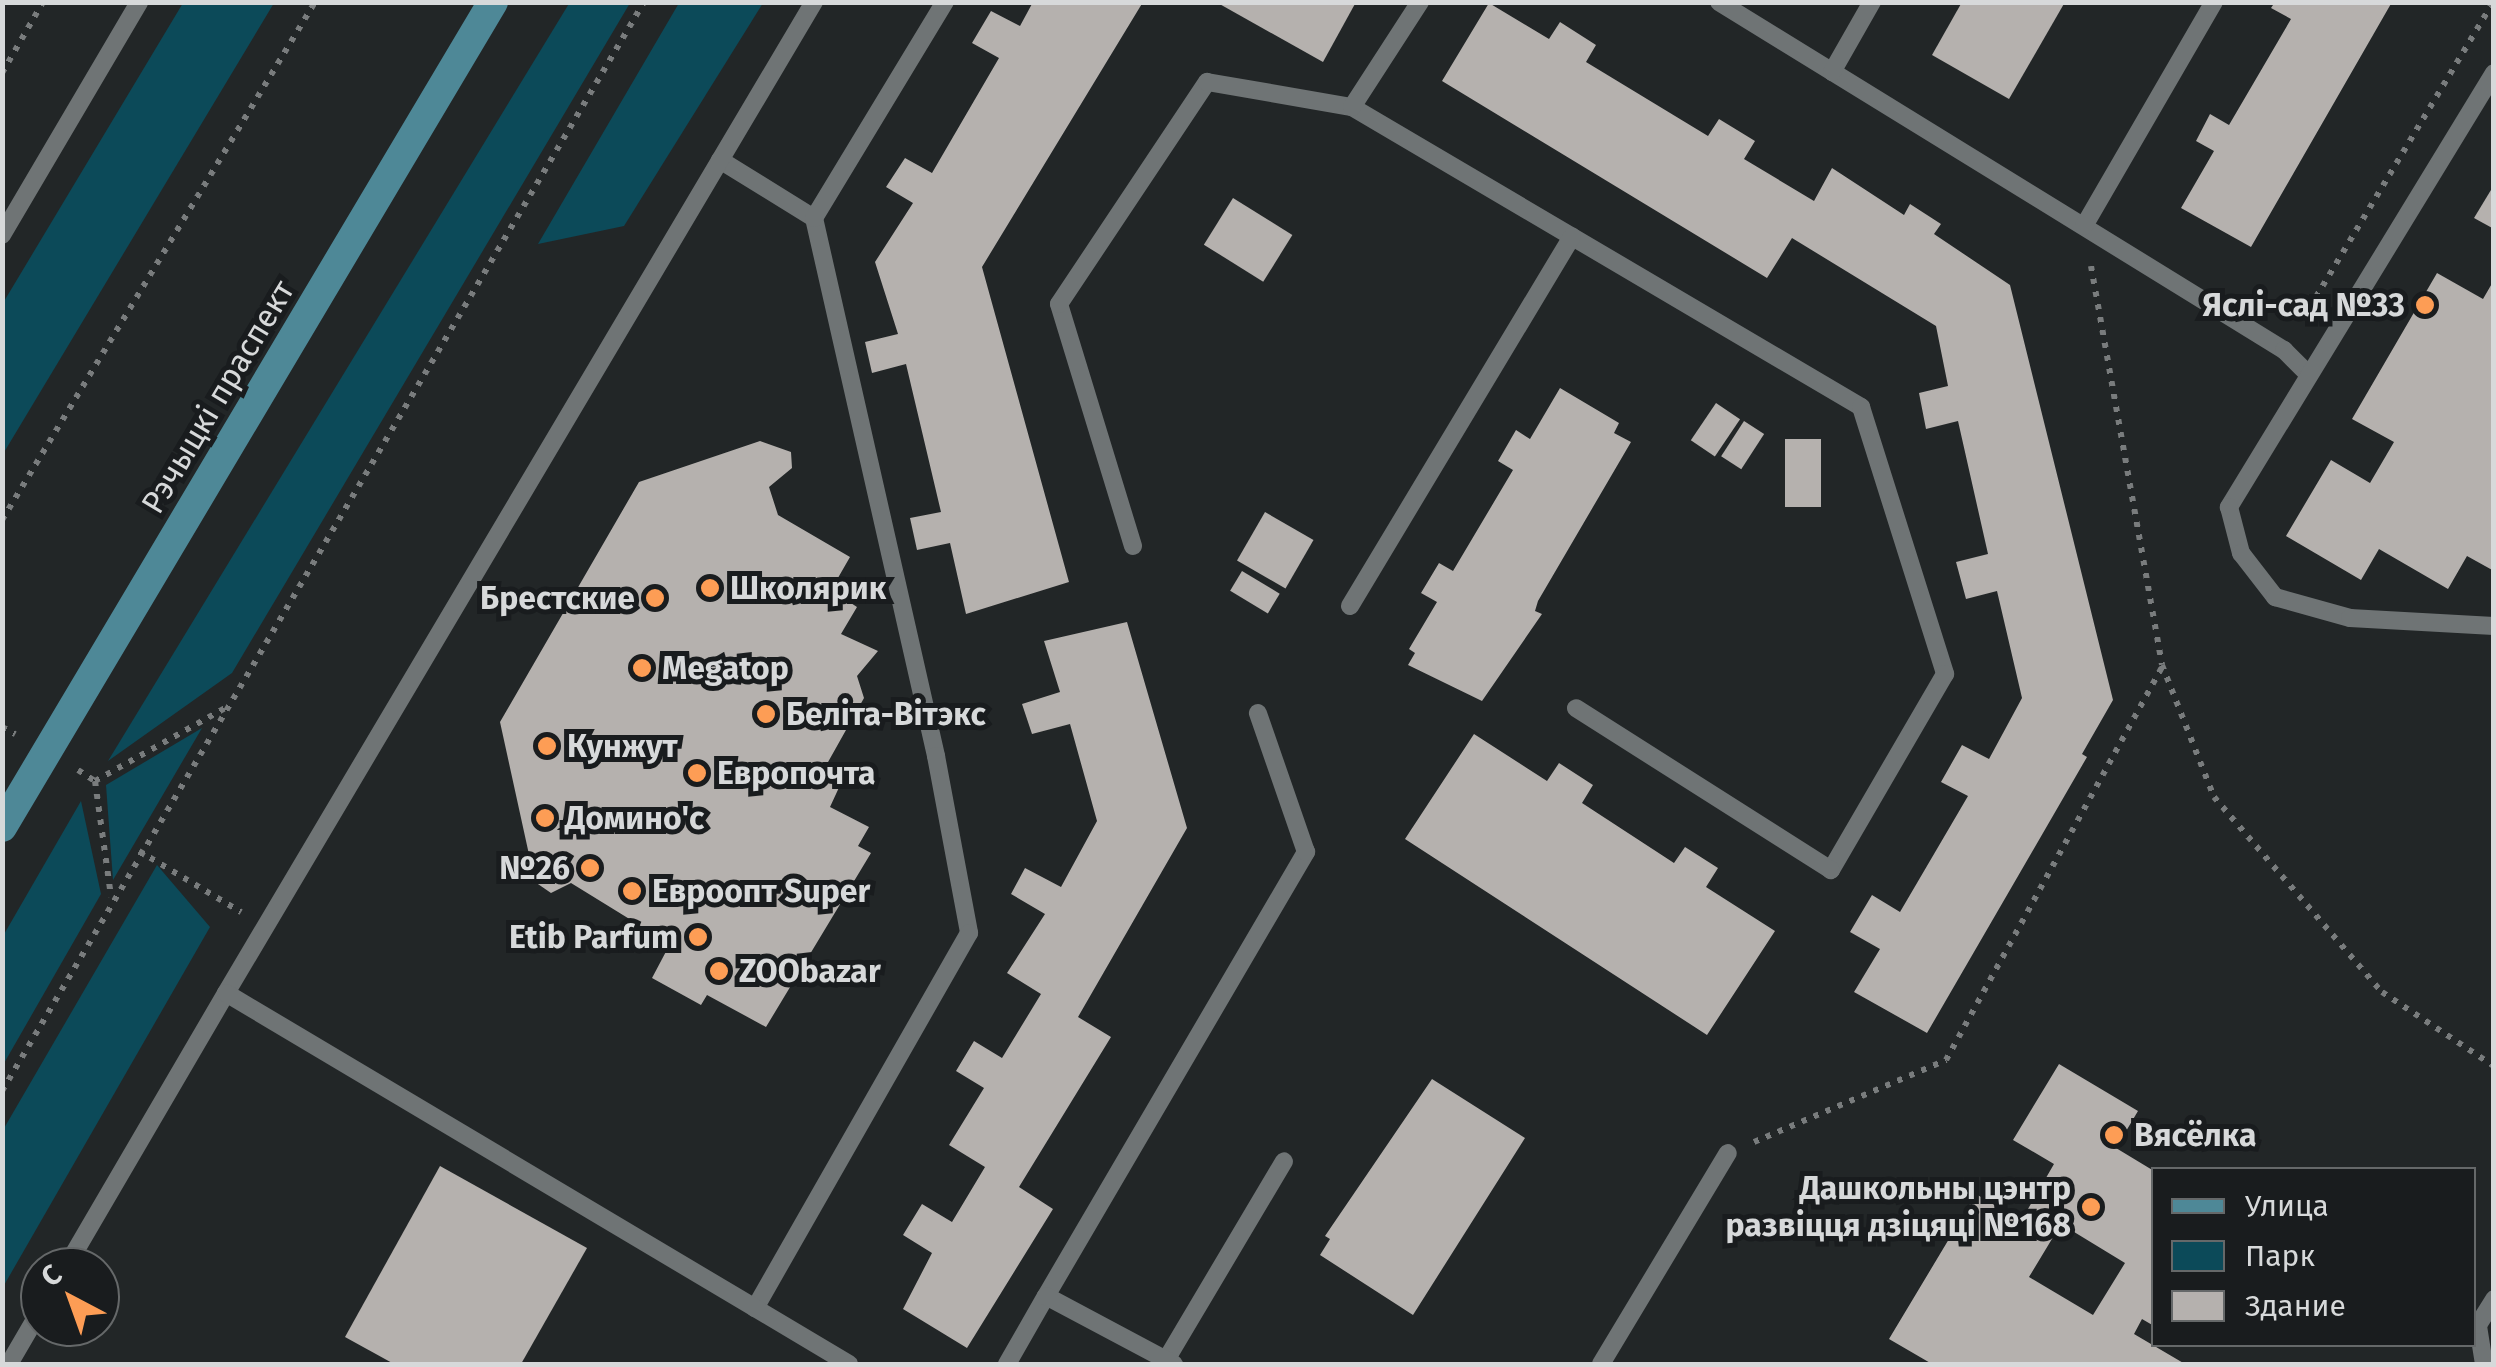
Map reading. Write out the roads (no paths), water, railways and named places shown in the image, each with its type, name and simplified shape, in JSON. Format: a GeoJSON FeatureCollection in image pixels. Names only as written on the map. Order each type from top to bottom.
{"type":"FeatureCollection","features":[{"type":"Feature","properties":{"kind":"main road","name":"Рэчыцкі праспект"},"geometry":{"type":"LineString","coordinates":[[2,827],[493,2]]}},
{"type":"Feature","properties":{"kind":"lane"},"geometry":{"type":"LineString","coordinates":[[2,235],[138,2]]}},
{"type":"Feature","properties":{"kind":"lane"},"geometry":{"type":"LineString","coordinates":[[78,1247],[264,926],[814,2]]}},
{"type":"Feature","properties":{"kind":"lane"},"geometry":{"type":"LineString","coordinates":[[755,1308],[970,933],[936,756],[814,218],[945,2]]}},
{"type":"Feature","properties":{"kind":"lane"},"geometry":{"type":"LineString","coordinates":[[1352,107],[1420,2]]}},
{"type":"Feature","properties":{"kind":"lane"},"geometry":{"type":"LineString","coordinates":[[1719,2],[2284,350],[2306,372]]}},
{"type":"Feature","properties":{"kind":"lane"},"geometry":{"type":"LineString","coordinates":[[1832,72],[1872,2]]}},
{"type":"Feature","properties":{"kind":"lane"},"geometry":{"type":"LineString","coordinates":[[2084,226],[2214,2]]}},
{"type":"Feature","properties":{"kind":"lane"},"geometry":{"type":"LineString","coordinates":[[2494,72],[2306,372],[2229,507],[2241,553],[2276,598],[2350,618],[2494,626]]}},
{"type":"Feature","properties":{"kind":"lane"},"geometry":{"type":"LineString","coordinates":[[1132,546],[1059,304],[1207,82],[1352,107],[1861,407],[1945,674],[1831,870],[1576,708]]}},
{"type":"Feature","properties":{"kind":"lane"},"geometry":{"type":"LineString","coordinates":[[720,160],[814,218]]}},
{"type":"Feature","properties":{"kind":"lane"},"geometry":{"type":"LineString","coordinates":[[1350,606],[1572,236]]}},
{"type":"Feature","properties":{"kind":"lane"},"geometry":{"type":"LineString","coordinates":[[1007,1364],[1306,852],[1258,713]]}},
{"type":"Feature","properties":{"kind":"lane"},"geometry":{"type":"LineString","coordinates":[[226,993],[849,1364]]}},
{"type":"Feature","properties":{"kind":"lane"},"geometry":{"type":"LineString","coordinates":[[1601,1364],[1728,1153]]}},
{"type":"Feature","properties":{"kind":"lane"},"geometry":{"type":"LineString","coordinates":[[1046,1296],[1170,1362],[1284,1161]]}},
{"type":"Feature","properties":{"kind":"lane"},"geometry":{"type":"LineString","coordinates":[[2484,1364],[2478,1325],[2494,1299]]}},
{"type":"Feature","properties":{"kind":"place","name":"Яслі-сад №33"},"geometry":{"type":"Point","coordinates":[2425,305]}},
{"type":"Feature","properties":{"kind":"place","name":"Школярик"},"geometry":{"type":"Point","coordinates":[710,588]}},
{"type":"Feature","properties":{"kind":"place","name":"Брестские"},"geometry":{"type":"Point","coordinates":[655,598]}},
{"type":"Feature","properties":{"kind":"place","name":"Megatop"},"geometry":{"type":"Point","coordinates":[642,668]}},
{"type":"Feature","properties":{"kind":"place","name":"Беліта-Вітэкс"},"geometry":{"type":"Point","coordinates":[766,714]}},
{"type":"Feature","properties":{"kind":"place","name":"Кунжут"},"geometry":{"type":"Point","coordinates":[547,746]}},
{"type":"Feature","properties":{"kind":"place","name":"Европочта"},"geometry":{"type":"Point","coordinates":[697,773]}},
{"type":"Feature","properties":{"kind":"place","name":"Домино'c"},"geometry":{"type":"Point","coordinates":[545,818]}},
{"type":"Feature","properties":{"kind":"place","name":"№26"},"geometry":{"type":"Point","coordinates":[590,868]}},
{"type":"Feature","properties":{"kind":"place","name":"Евроопт Super"},"geometry":{"type":"Point","coordinates":[632,891]}},
{"type":"Feature","properties":{"kind":"place","name":"Etib Parfum"},"geometry":{"type":"Point","coordinates":[698,937]}},
{"type":"Feature","properties":{"kind":"place","name":"ZOObazar"},"geometry":{"type":"Point","coordinates":[719,971]}},
{"type":"Feature","properties":{"kind":"place","name":"Вясёлка"},"geometry":{"type":"Point","coordinates":[2114,1135]}},
{"type":"Feature","properties":{"kind":"place","name":"Дашкольны цэнтр развіцця дзіцяці №168"},"geometry":{"type":"Point","coordinates":[2091,1207]}}]}
